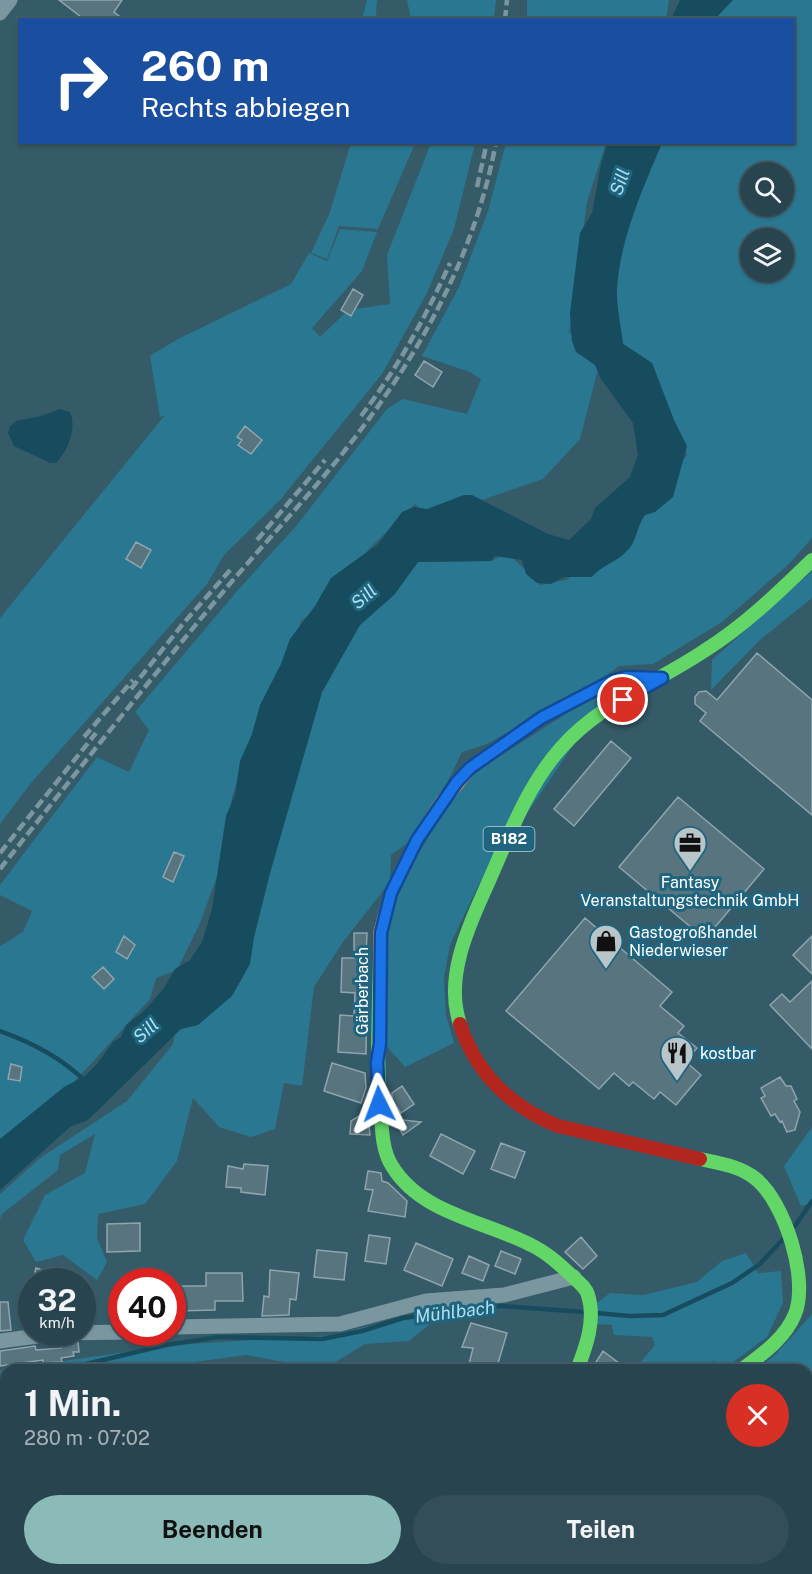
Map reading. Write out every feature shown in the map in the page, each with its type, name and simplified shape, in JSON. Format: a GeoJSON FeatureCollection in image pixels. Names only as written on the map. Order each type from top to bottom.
{"type":"FeatureCollection","features":[{"type":"Feature","properties":{"kind":"main road","name":"B182"},"geometry":{"type":"LineString","coordinates":[[748,1364],[777,1340],[795,1316],[801,1293],[798,1267],[776,1208],[757,1180],[742,1170],[727,1165],[558,1126],[529,1113],[498,1089],[467,1048],[456,1012],[454,984],[462,943],[519,817],[547,764],[585,725],[744,624],[812,560]]}},
{"type":"Feature","properties":{"kind":"main road","name":"Gärberbach"},"geometry":{"type":"LineString","coordinates":[[579,1364],[589,1340],[590,1304],[588,1293],[574,1277],[556,1261],[532,1245],[433,1204],[400,1178],[390,1163],[383,1140],[378,1083],[381,933],[391,893],[417,840],[449,793],[470,768],[541,718],[612,681],[626,677],[662,678]]}},
{"type":"Feature","properties":{"kind":"street"},"geometry":{"type":"LineString","coordinates":[[0,13],[10,0]]}},
{"type":"Feature","properties":{"kind":"street"},"geometry":{"type":"LineString","coordinates":[[186,1327],[340,1323],[426,1301],[504,1295],[574,1277]]}},
{"type":"Feature","properties":{"kind":"street"},"geometry":{"type":"LineString","coordinates":[[0,1341],[59,1333],[108,1332]]}},
{"type":"Feature","properties":{"kind":"shaded area"},"geometry":{"type":"Polygon","coordinates":[[[367,0],[377,0],[377,18],[362,18],[367,0]]]}},
{"type":"Feature","properties":{"kind":"shaded area"},"geometry":{"type":"Polygon","coordinates":[[[407,0],[496,0],[494,18],[411,18],[407,0]]]}},
{"type":"Feature","properties":{"kind":"shaded area"},"geometry":{"type":"Polygon","coordinates":[[[527,0],[669,0],[666,18],[527,18],[527,0]]]}},
{"type":"Feature","properties":{"kind":"shaded area"},"geometry":{"type":"Polygon","coordinates":[[[727,0],[812,0],[812,538],[789,564],[722,622],[653,664],[619,666],[599,681],[487,744],[462,752],[416,837],[391,855],[390,882],[343,942],[314,987],[302,1086],[284,1083],[275,1129],[251,1137],[219,1127],[193,1098],[177,1161],[145,1204],[98,1214],[97,1238],[107,1262],[97,1280],[96,1268],[81,1268],[63,1255],[36,1262],[23,1240],[45,1195],[85,1173],[95,1134],[60,1155],[58,1170],[2,1214],[0,1219],[0,1194],[40,1158],[127,1101],[173,1044],[179,1013],[254,937],[322,692],[360,625],[385,593],[394,595],[418,562],[491,561],[508,553],[540,585],[566,580],[621,541],[687,455],[652,363],[623,344],[617,289],[623,251],[634,214],[662,144],[795,144],[795,18],[714,18],[727,0]]]}},
{"type":"Feature","properties":{"kind":"shaded area"},"geometry":{"type":"Polygon","coordinates":[[[351,144],[413,144],[378,229],[339,226],[327,259],[311,253],[330,212],[351,144]]]}},
{"type":"Feature","properties":{"kind":"shaded area"},"geometry":{"type":"Polygon","coordinates":[[[431,144],[475,144],[454,229],[427,293],[382,374],[280,500],[224,555],[207,584],[31,783],[0,824],[0,618],[165,415],[160,417],[150,356],[178,339],[291,284],[309,253],[327,261],[340,229],[377,232],[362,271],[312,328],[320,337],[348,310],[390,304],[387,255],[431,144]]]}},
{"type":"Feature","properties":{"kind":"shaded area"},"geometry":{"type":"Polygon","coordinates":[[[506,144],[606,144],[587,202],[569,332],[600,361],[580,439],[543,479],[479,501],[424,513],[415,504],[368,550],[331,604],[302,620],[262,707],[232,797],[222,863],[200,923],[177,970],[156,978],[150,999],[65,1091],[0,1141],[0,946],[23,932],[32,911],[0,895],[0,885],[97,757],[129,772],[149,730],[135,712],[238,590],[297,525],[387,409],[403,399],[467,414],[481,379],[470,372],[422,356],[459,287],[488,211],[506,144]]]}},
{"type":"Feature","properties":{"kind":"shaded area"},"geometry":{"type":"Polygon","coordinates":[[[812,571],[812,598],[761,639],[711,690],[712,660],[812,571]]]}},
{"type":"Feature","properties":{"kind":"shaded area"},"geometry":{"type":"Polygon","coordinates":[[[600,692],[604,700],[479,884],[450,945],[444,978],[446,1015],[454,1043],[405,1067],[383,1042],[384,937],[393,896],[463,780],[600,692]]]}},
{"type":"Feature","properties":{"kind":"shaded area"},"geometry":{"type":"Polygon","coordinates":[[[812,1127],[812,1203],[801,1206],[784,1166],[812,1127]]]}},
{"type":"Feature","properties":{"kind":"shaded area"},"geometry":{"type":"Polygon","coordinates":[[[746,1253],[758,1273],[781,1271],[783,1303],[767,1337],[730,1364],[719,1364],[714,1361],[708,1364],[639,1364],[655,1345],[652,1337],[614,1335],[612,1325],[596,1324],[597,1303],[610,1293],[643,1295],[697,1282],[722,1261],[746,1253]]]}},
{"type":"Feature","properties":{"kind":"shaded area"},"geometry":{"type":"Polygon","coordinates":[[[422,1313],[435,1320],[409,1341],[365,1344],[332,1364],[296,1364],[246,1355],[180,1364],[42,1364],[186,1344],[332,1335],[422,1313]]]}},
{"type":"Feature","properties":{"kind":"shaded area"},"geometry":{"type":"Polygon","coordinates":[[[812,1314],[812,1364],[763,1364],[776,1354],[812,1314]]]}},
{"type":"Feature","properties":{"kind":"water"},"geometry":{"type":"Polygon","coordinates":[[[680,0],[733,0],[716,18],[671,18],[680,0]]]}},
{"type":"Feature","properties":{"kind":"water","name":"Sill"},"geometry":{"type":"Polygon","coordinates":[[[607,144],[662,144],[640,195],[628,232],[619,269],[617,295],[623,344],[652,363],[674,420],[687,446],[673,497],[655,512],[645,515],[627,551],[592,577],[564,577],[551,584],[537,583],[526,574],[522,560],[495,556],[491,561],[418,562],[394,595],[360,625],[322,692],[270,873],[254,937],[250,964],[232,996],[198,1025],[181,1029],[88,1120],[70,1127],[0,1190],[0,1139],[64,1087],[85,1076],[113,1042],[121,1037],[126,1025],[143,1012],[164,988],[175,969],[190,960],[202,942],[212,909],[226,816],[235,795],[240,761],[252,734],[260,705],[281,664],[290,639],[315,606],[331,578],[378,544],[402,512],[414,507],[427,509],[464,495],[472,495],[548,534],[569,540],[591,519],[595,508],[630,477],[638,455],[633,423],[601,379],[595,365],[576,352],[572,341],[570,313],[580,233],[592,213],[601,164],[607,144]]]}},
{"type":"Feature","properties":{"kind":"water"},"geometry":{"type":"Polygon","coordinates":[[[60,409],[70,412],[72,432],[68,446],[56,463],[50,463],[14,446],[8,433],[10,426],[16,421],[60,409]]]}},
{"type":"Feature","properties":{"kind":"building"},"geometry":{"type":"Polygon","coordinates":[[[59,0],[122,0],[114,12],[122,18],[82,18],[59,0]]]}},
{"type":"Feature","properties":{"kind":"building"},"geometry":{"type":"Polygon","coordinates":[[[353,289],[363,295],[351,316],[341,310],[353,289]]]}},
{"type":"Feature","properties":{"kind":"building"},"geometry":{"type":"Polygon","coordinates":[[[424,361],[442,372],[433,387],[415,375],[424,361]]]}},
{"type":"Feature","properties":{"kind":"building"},"geometry":{"type":"Polygon","coordinates":[[[245,426],[262,440],[251,454],[238,445],[242,440],[237,437],[245,426]]]}},
{"type":"Feature","properties":{"kind":"building"},"geometry":{"type":"Polygon","coordinates":[[[136,542],[151,550],[141,568],[126,559],[136,542]]]}},
{"type":"Feature","properties":{"kind":"building"},"geometry":{"type":"Polygon","coordinates":[[[757,653],[812,700],[812,815],[700,721],[706,713],[695,704],[695,697],[699,692],[706,691],[717,700],[757,653]]]}},
{"type":"Feature","properties":{"kind":"building"},"geometry":{"type":"Polygon","coordinates":[[[611,741],[631,758],[574,826],[554,809],[611,741]]]}},
{"type":"Feature","properties":{"kind":"building"},"geometry":{"type":"Polygon","coordinates":[[[678,797],[764,869],[705,939],[619,867],[678,797]]]}},
{"type":"Feature","properties":{"kind":"building"},"geometry":{"type":"Polygon","coordinates":[[[174,852],[184,856],[173,882],[163,877],[174,852]]]}},
{"type":"Feature","properties":{"kind":"building"},"geometry":{"type":"Polygon","coordinates":[[[585,918],[672,992],[660,1006],[684,1026],[678,1033],[697,1048],[685,1061],[701,1075],[676,1105],[660,1092],[654,1099],[633,1082],[629,1086],[614,1073],[599,1089],[506,1011],[585,918]]]}},
{"type":"Feature","properties":{"kind":"building"},"geometry":{"type":"Polygon","coordinates":[[[354,933],[367,933],[366,1054],[338,1052],[340,1015],[354,1016],[355,993],[341,992],[342,958],[354,958],[354,933]]]}},
{"type":"Feature","properties":{"kind":"building"},"geometry":{"type":"Polygon","coordinates":[[[124,936],[135,945],[127,959],[116,952],[124,936]]]}},
{"type":"Feature","properties":{"kind":"building"},"geometry":{"type":"Polygon","coordinates":[[[812,936],[812,974],[793,955],[812,936]]]}},
{"type":"Feature","properties":{"kind":"building"},"geometry":{"type":"Polygon","coordinates":[[[103,967],[114,979],[104,989],[92,977],[103,967]]]}},
{"type":"Feature","properties":{"kind":"building"},"geometry":{"type":"Polygon","coordinates":[[[812,981],[812,1049],[770,1005],[782,994],[790,1002],[812,981]]]}},
{"type":"Feature","properties":{"kind":"building"},"geometry":{"type":"Polygon","coordinates":[[[332,1063],[365,1073],[366,1088],[361,1103],[324,1091],[332,1063]]]}},
{"type":"Feature","properties":{"kind":"building"},"geometry":{"type":"Polygon","coordinates":[[[11,1064],[22,1067],[20,1081],[8,1079],[11,1064]]]}},
{"type":"Feature","properties":{"kind":"building"},"geometry":{"type":"Polygon","coordinates":[[[780,1077],[786,1086],[791,1086],[797,1099],[794,1101],[800,1112],[795,1130],[787,1132],[782,1121],[780,1122],[775,1114],[771,1116],[761,1098],[765,1096],[761,1088],[780,1077]]]}},
{"type":"Feature","properties":{"kind":"building"},"geometry":{"type":"Polygon","coordinates":[[[402,1086],[414,1104],[401,1113],[392,1100],[392,1093],[402,1086]]]}},
{"type":"Feature","properties":{"kind":"building"},"geometry":{"type":"Polygon","coordinates":[[[359,1116],[368,1116],[370,1135],[350,1134],[351,1121],[359,1116]]]}},
{"type":"Feature","properties":{"kind":"building"},"geometry":{"type":"Polygon","coordinates":[[[394,1119],[421,1122],[403,1135],[394,1119]]]}},
{"type":"Feature","properties":{"kind":"building"},"geometry":{"type":"Polygon","coordinates":[[[441,1134],[475,1151],[463,1174],[430,1156],[441,1134]]]}},
{"type":"Feature","properties":{"kind":"building"},"geometry":{"type":"Polygon","coordinates":[[[501,1143],[525,1152],[515,1178],[491,1169],[501,1143]]]}},
{"type":"Feature","properties":{"kind":"building"},"geometry":{"type":"Polygon","coordinates":[[[244,1164],[268,1166],[265,1195],[241,1192],[241,1188],[226,1187],[228,1166],[243,1169],[244,1164]]]}},
{"type":"Feature","properties":{"kind":"building"},"geometry":{"type":"Polygon","coordinates":[[[368,1171],[381,1173],[382,1181],[388,1183],[407,1201],[405,1217],[368,1211],[373,1190],[365,1189],[368,1171]]]}},
{"type":"Feature","properties":{"kind":"building"},"geometry":{"type":"Polygon","coordinates":[[[140,1223],[140,1251],[107,1252],[107,1224],[140,1223]]]}},
{"type":"Feature","properties":{"kind":"building"},"geometry":{"type":"Polygon","coordinates":[[[369,1235],[390,1238],[386,1264],[365,1261],[369,1235]]]}},
{"type":"Feature","properties":{"kind":"building"},"geometry":{"type":"Polygon","coordinates":[[[581,1237],[597,1256],[583,1269],[565,1252],[581,1237]]]}},
{"type":"Feature","properties":{"kind":"building"},"geometry":{"type":"Polygon","coordinates":[[[416,1243],[453,1259],[442,1286],[404,1270],[416,1243]]]}},
{"type":"Feature","properties":{"kind":"building"},"geometry":{"type":"Polygon","coordinates":[[[317,1250],[347,1253],[344,1280],[314,1277],[317,1250]]]}},
{"type":"Feature","properties":{"kind":"building"},"geometry":{"type":"Polygon","coordinates":[[[501,1251],[521,1259],[515,1274],[495,1266],[501,1251]]]}},
{"type":"Feature","properties":{"kind":"building"},"geometry":{"type":"Polygon","coordinates":[[[469,1256],[489,1265],[483,1281],[462,1273],[469,1256]]]}},
{"type":"Feature","properties":{"kind":"building"},"geometry":{"type":"Polygon","coordinates":[[[270,1270],[299,1273],[296,1300],[290,1299],[289,1315],[262,1316],[264,1296],[269,1297],[270,1270]]]}},
{"type":"Feature","properties":{"kind":"building"},"geometry":{"type":"Polygon","coordinates":[[[206,1273],[242,1273],[243,1301],[215,1301],[215,1310],[186,1311],[186,1286],[206,1286],[206,1273]]]}},
{"type":"Feature","properties":{"kind":"building"},"geometry":{"type":"Polygon","coordinates":[[[0,1302],[8,1302],[11,1330],[0,1331],[0,1302]]]}},
{"type":"Feature","properties":{"kind":"building"},"geometry":{"type":"Polygon","coordinates":[[[471,1323],[507,1333],[498,1364],[469,1364],[473,1348],[462,1347],[471,1323]]]}},
{"type":"Feature","properties":{"kind":"building"},"geometry":{"type":"Polygon","coordinates":[[[35,1346],[36,1350],[61,1348],[61,1346],[78,1346],[79,1352],[73,1352],[74,1356],[61,1358],[62,1362],[43,1363],[43,1360],[0,1364],[0,1351],[35,1346]]]}},
{"type":"Feature","properties":{"kind":"building"},"geometry":{"type":"Polygon","coordinates":[[[603,1351],[620,1364],[595,1364],[603,1351]]]}},
{"type":"Feature","properties":{"kind":"waterway"},"geometry":{"type":"LineString","coordinates":[[0,1031],[46,1052],[85,1081]]}},
{"type":"Feature","properties":{"kind":"waterway","name":"Mühlbach"},"geometry":{"type":"LineString","coordinates":[[795,1226],[812,1201]]}},
{"type":"Feature","properties":{"kind":"waterway","name":"Mühlbach"},"geometry":{"type":"LineString","coordinates":[[596,1313],[630,1316],[663,1315],[732,1283],[760,1264],[783,1239]]}},
{"type":"Feature","properties":{"kind":"waterway","name":"Mühlbach"},"geometry":{"type":"LineString","coordinates":[[86,1364],[166,1345],[218,1337],[322,1339],[362,1331],[403,1318],[501,1306],[585,1312]]}},
{"type":"Feature","properties":{"kind":"railway"},"geometry":{"type":"LineString","coordinates":[[505,18],[507,0]]}},
{"type":"Feature","properties":{"kind":"railway"},"geometry":{"type":"LineString","coordinates":[[477,187],[487,144]]}},
{"type":"Feature","properties":{"kind":"railway"},"geometry":{"type":"LineString","coordinates":[[0,869],[199,621],[303,501],[372,415],[419,343],[458,266],[474,226],[496,144]]}},
{"type":"Feature","properties":{"kind":"railway"},"geometry":{"type":"LineString","coordinates":[[361,416],[387,380],[410,342],[450,263]]}},
{"type":"Feature","properties":{"kind":"railway"},"geometry":{"type":"LineString","coordinates":[[257,540],[325,460]]}},
{"type":"Feature","properties":{"kind":"railway"},"geometry":{"type":"LineString","coordinates":[[131,689],[231,569]]}},
{"type":"Feature","properties":{"kind":"railway"},"geometry":{"type":"LineString","coordinates":[[84,737],[133,680]]}},
{"type":"Feature","properties":{"kind":"railway"},"geometry":{"type":"LineString","coordinates":[[0,853],[96,733]]}},
{"type":"Feature","properties":{"kind":"traffic: fast"},"geometry":{"type":"LineString","coordinates":[[460,1024],[456,1007],[456,973],[465,940],[517,817],[548,764],[561,748],[593,719],[610,706],[686,663],[733,631],[812,560]]}},
{"type":"Feature","properties":{"kind":"traffic: fast"},"geometry":{"type":"LineString","coordinates":[[380,959],[379,1075],[382,1133],[389,1160],[404,1182],[419,1195],[437,1206],[537,1248],[583,1287],[587,1292],[591,1314],[587,1343],[579,1364]]}},
{"type":"Feature","properties":{"kind":"traffic: fast"},"geometry":{"type":"LineString","coordinates":[[700,1159],[729,1166],[756,1179],[767,1190],[776,1205],[792,1242],[799,1282],[799,1299],[795,1314],[791,1323],[772,1346],[748,1364]]}},
{"type":"Feature","properties":{"kind":"traffic: slow"},"geometry":{"type":"LineString","coordinates":[[380,959],[380,933],[391,893],[417,840],[442,802],[470,768],[541,718],[612,681],[626,677],[662,678]]}},
{"type":"Feature","properties":{"kind":"traffic: jam"},"geometry":{"type":"LineString","coordinates":[[460,1024],[475,1058],[486,1073],[497,1086],[525,1109],[558,1126],[700,1159]]}},
{"type":"Feature","properties":{"kind":"place","name":"Fantasy Veranstaltungstechnik GmbH"},"geometry":{"type":"Point","coordinates":[690,872]}},
{"type":"Feature","properties":{"kind":"place","name":"Gastogroßhandel Niederwieser"},"geometry":{"type":"Point","coordinates":[606,970]}},
{"type":"Feature","properties":{"kind":"place","name":"kostbar"},"geometry":{"type":"Point","coordinates":[677,1082]}},
{"type":"Feature","properties":{"kind":"route"},"geometry":{"type":"LineString","coordinates":[[379,1104],[377,1062],[380,1044],[381,933],[391,893],[417,840],[442,802],[470,768],[541,718],[612,681],[639,676],[662,678],[623,700]]}}]}
